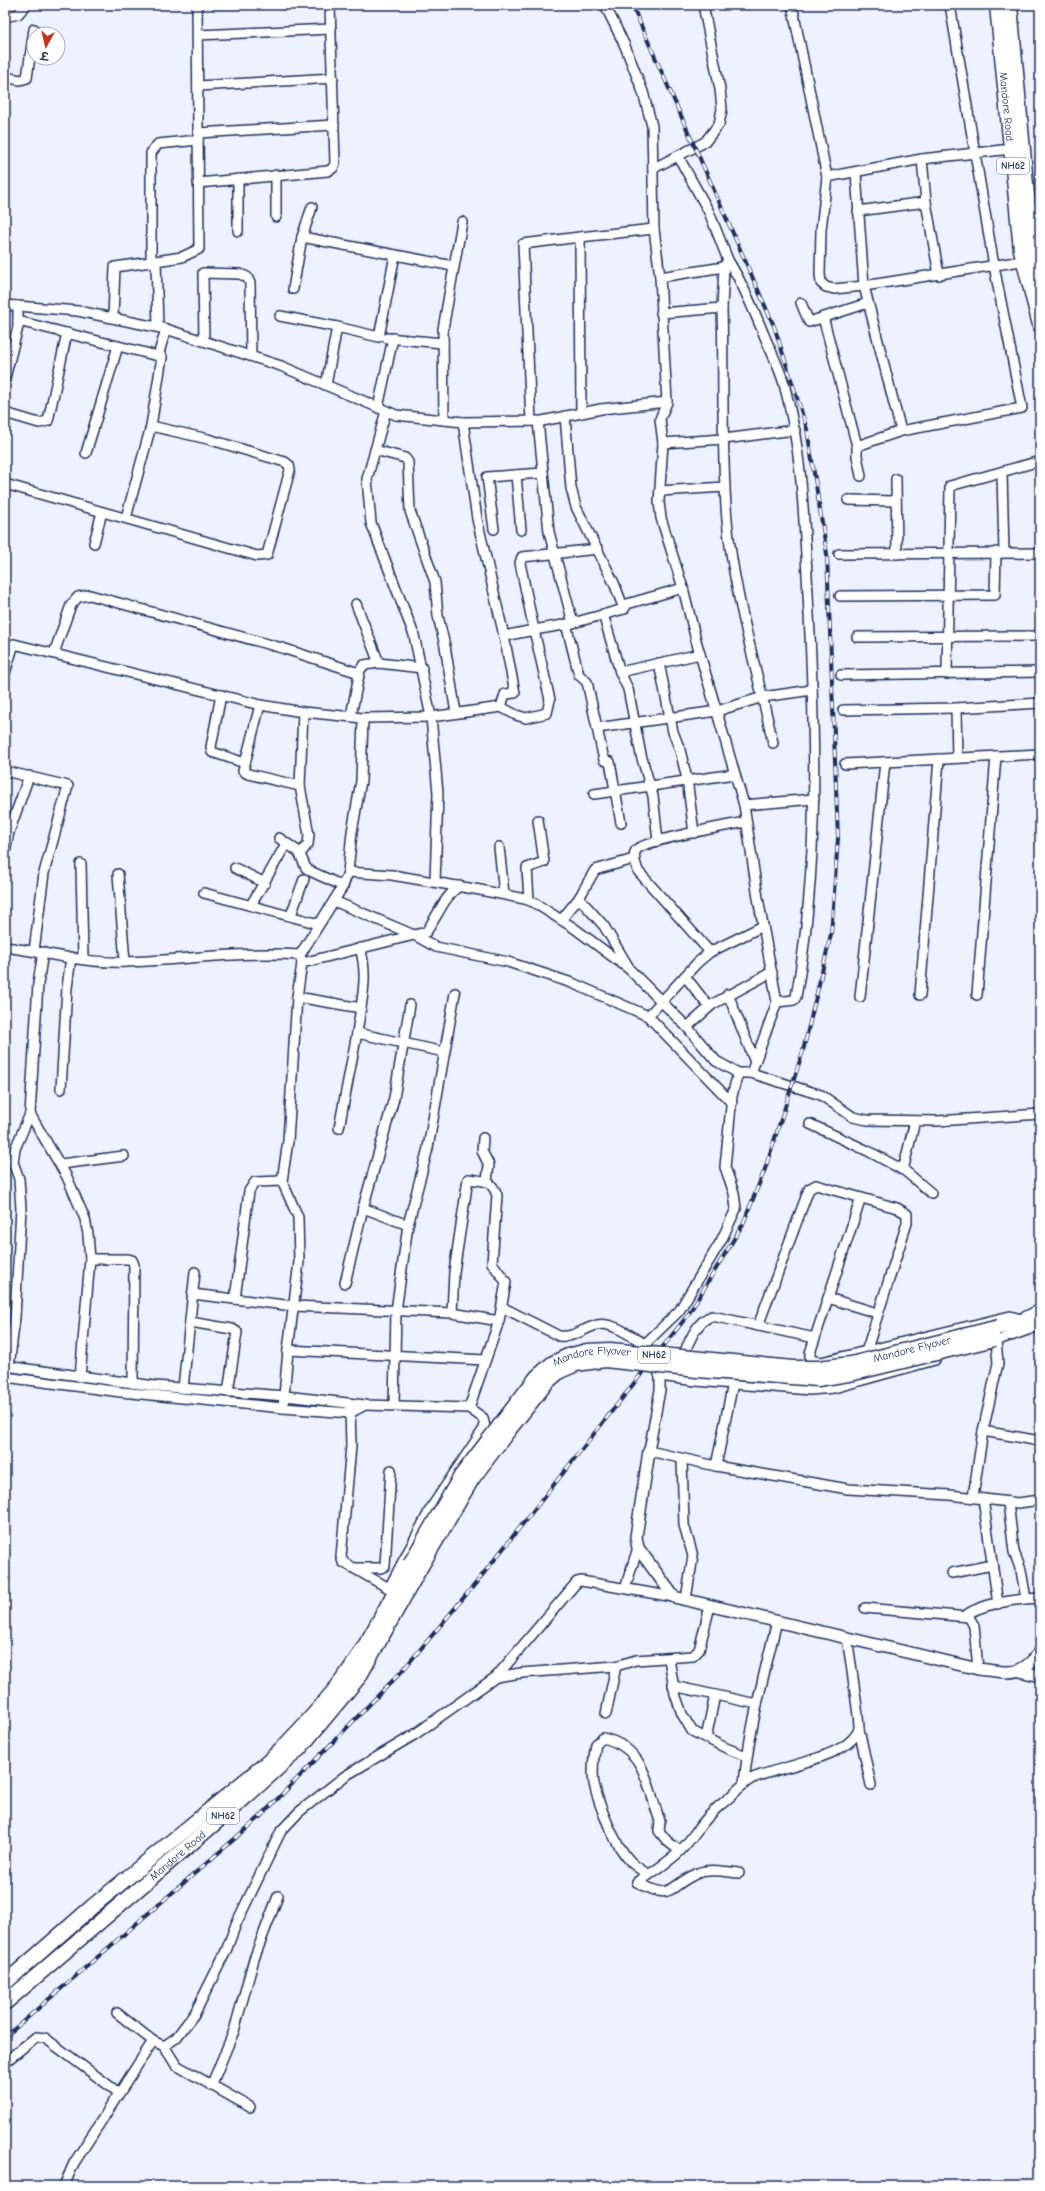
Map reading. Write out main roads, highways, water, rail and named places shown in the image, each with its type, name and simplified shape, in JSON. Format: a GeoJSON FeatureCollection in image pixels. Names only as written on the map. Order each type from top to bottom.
{"type":"FeatureCollection","features":[{"type":"Feature","properties":{"kind":"highway","name":"Mandore Road"},"geometry":{"type":"LineString","coordinates":[[997,5],[1011,149],[1040,325]]}},
{"type":"Feature","properties":{"kind":"highway","name":"Mandore Road"},"geometry":{"type":"LineString","coordinates":[[1010,5],[1035,228],[1029,260],[1040,281]]}},
{"type":"Feature","properties":{"kind":"highway","name":"NH62"},"geometry":{"type":"LineString","coordinates":[[1032,1324],[1040,1312]]}},
{"type":"Feature","properties":{"kind":"highway","name":"Mandore Flyover"},"geometry":{"type":"LineString","coordinates":[[396,1592],[415,1566],[461,1476],[537,1377],[553,1363],[568,1356],[587,1351],[610,1350],[785,1367],[818,1368],[851,1364],[999,1335],[1032,1324]]}},
{"type":"Feature","properties":{"kind":"highway","name":"Mandore Road"},"geometry":{"type":"LineString","coordinates":[[5,2003],[249,1794],[299,1749],[359,1677],[396,1592]]}},
{"type":"Feature","properties":{"kind":"highway","name":"NH62"},"geometry":{"type":"LineString","coordinates":[[5,1983],[99,1902],[268,1761],[292,1739],[337,1686],[361,1652],[396,1592]]}},
{"type":"Feature","properties":{"kind":"railway"},"geometry":{"type":"LineString","coordinates":[[5,2037],[260,1817],[403,1670],[476,1583],[688,1315],[743,1224],[765,1169],[803,1051],[831,934],[838,838],[827,554],[807,429],[774,326],[632,5]]}}]}
